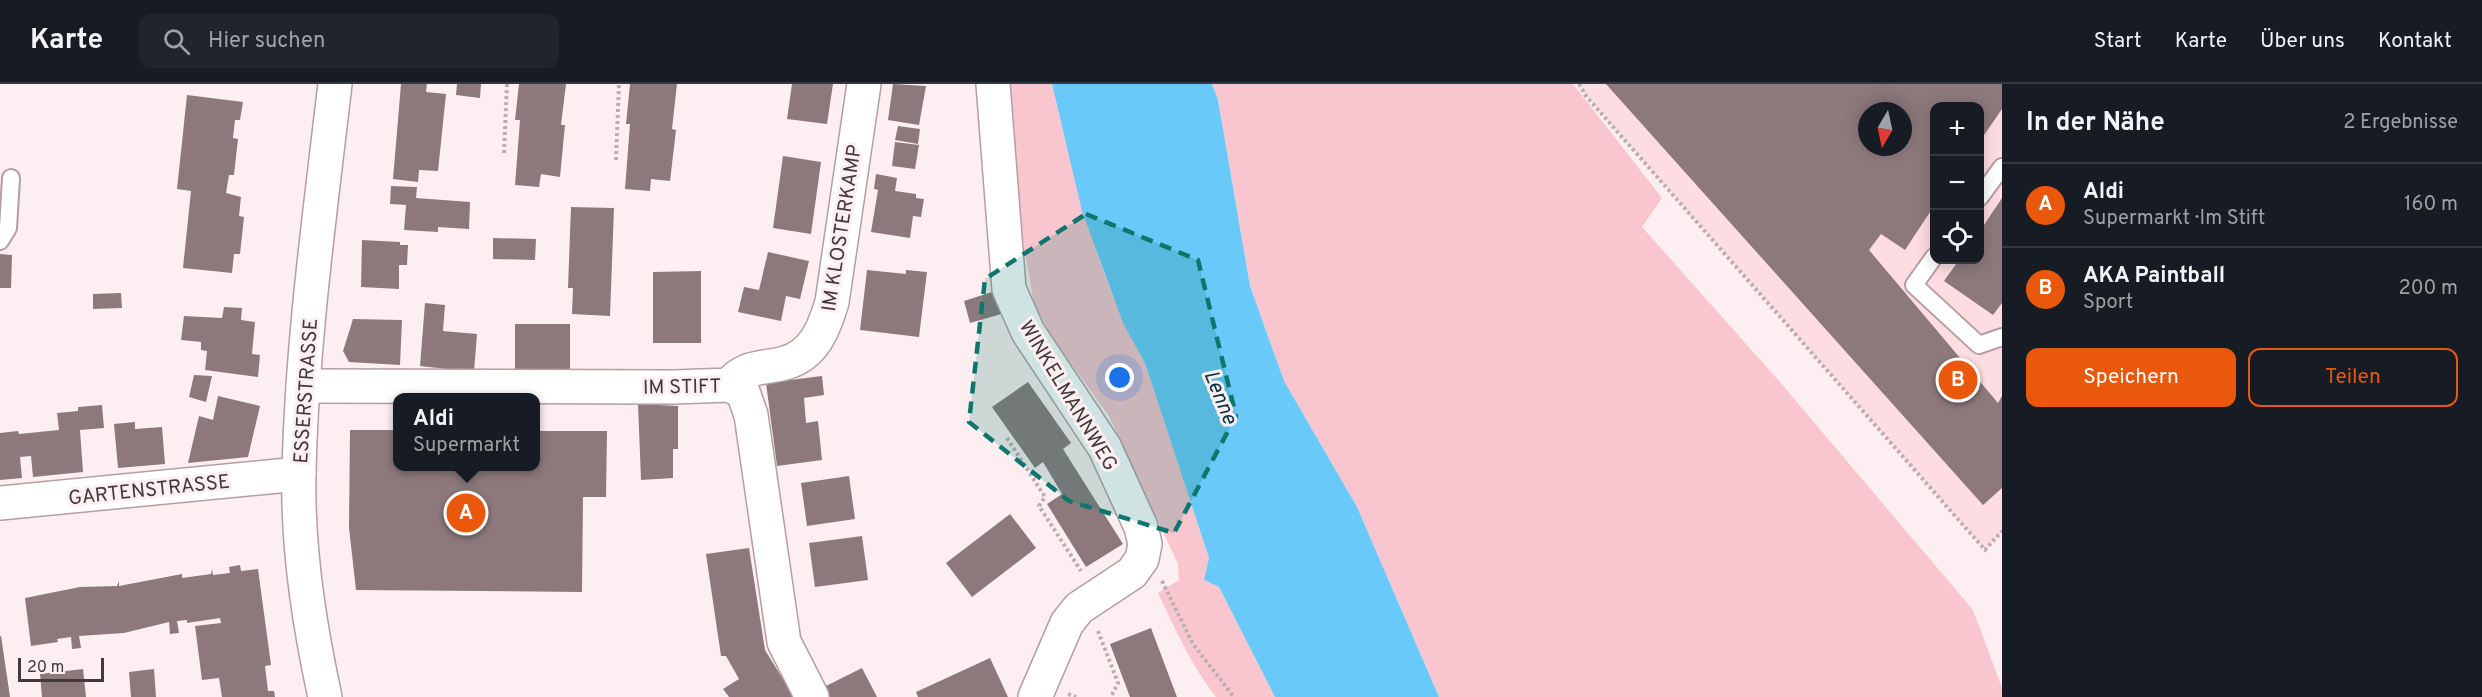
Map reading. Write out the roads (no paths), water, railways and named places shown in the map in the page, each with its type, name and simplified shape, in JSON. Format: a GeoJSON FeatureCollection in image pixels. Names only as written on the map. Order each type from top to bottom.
{"type":"FeatureCollection","features":[{"type":"Feature","properties":{"kind":"street","name":"ESSERSTRASSE"},"geometry":{"type":"LineString","coordinates":[[325,697],[306,593],[299,474],[303,386],[335,84]]}},
{"type":"Feature","properties":{"kind":"street","name":"IM KLOSTERKAMP"},"geometry":{"type":"LineString","coordinates":[[729,385],[744,371],[760,365],[785,363],[801,355],[814,346],[821,333],[832,302],[864,84]]}},
{"type":"Feature","properties":{"kind":"street","name":"WINKELMANNWEG"},"geometry":{"type":"LineString","coordinates":[[993,84],[1009,289],[1028,332],[1105,448],[1141,527],[1145,544],[1142,559],[1132,573],[1080,608],[1067,623],[1035,697]]}},
{"type":"Feature","properties":{"kind":"street","name":"IM STIFT"},"geometry":{"type":"LineString","coordinates":[[303,386],[674,387],[729,385],[743,392],[751,415],[784,642],[812,697]]}},
{"type":"Feature","properties":{"kind":"street","name":"GARTENSTRASSE"},"geometry":{"type":"LineString","coordinates":[[0,503],[299,474]]}},
{"type":"Feature","properties":{"kind":"lane"},"geometry":{"type":"LineString","coordinates":[[1984,192],[2002,167]]}},
{"type":"Feature","properties":{"kind":"lane"},"geometry":{"type":"LineString","coordinates":[[0,241],[8,228],[10,178]]}},
{"type":"Feature","properties":{"kind":"lane"},"geometry":{"type":"LineString","coordinates":[[1930,264],[1914,285],[1979,345],[2002,338]]}},
{"type":"Feature","properties":{"kind":"water","name":"Lenne"},"geometry":{"type":"Polygon","coordinates":[[[1052,84],[1212,84],[1218,100],[1250,286],[1284,381],[1357,507],[1439,697],[1275,697],[1219,587],[1204,580],[1209,558],[1145,363],[1123,323],[1082,211],[1052,84]]]}},
{"type":"Feature","properties":{"kind":"place","name":"AKA Paintball"},"geometry":{"type":"Point","coordinates":[1958,380]}},
{"type":"Feature","properties":{"kind":"place","name":"Aldi"},"geometry":{"type":"Point","coordinates":[466,513]}}]}
